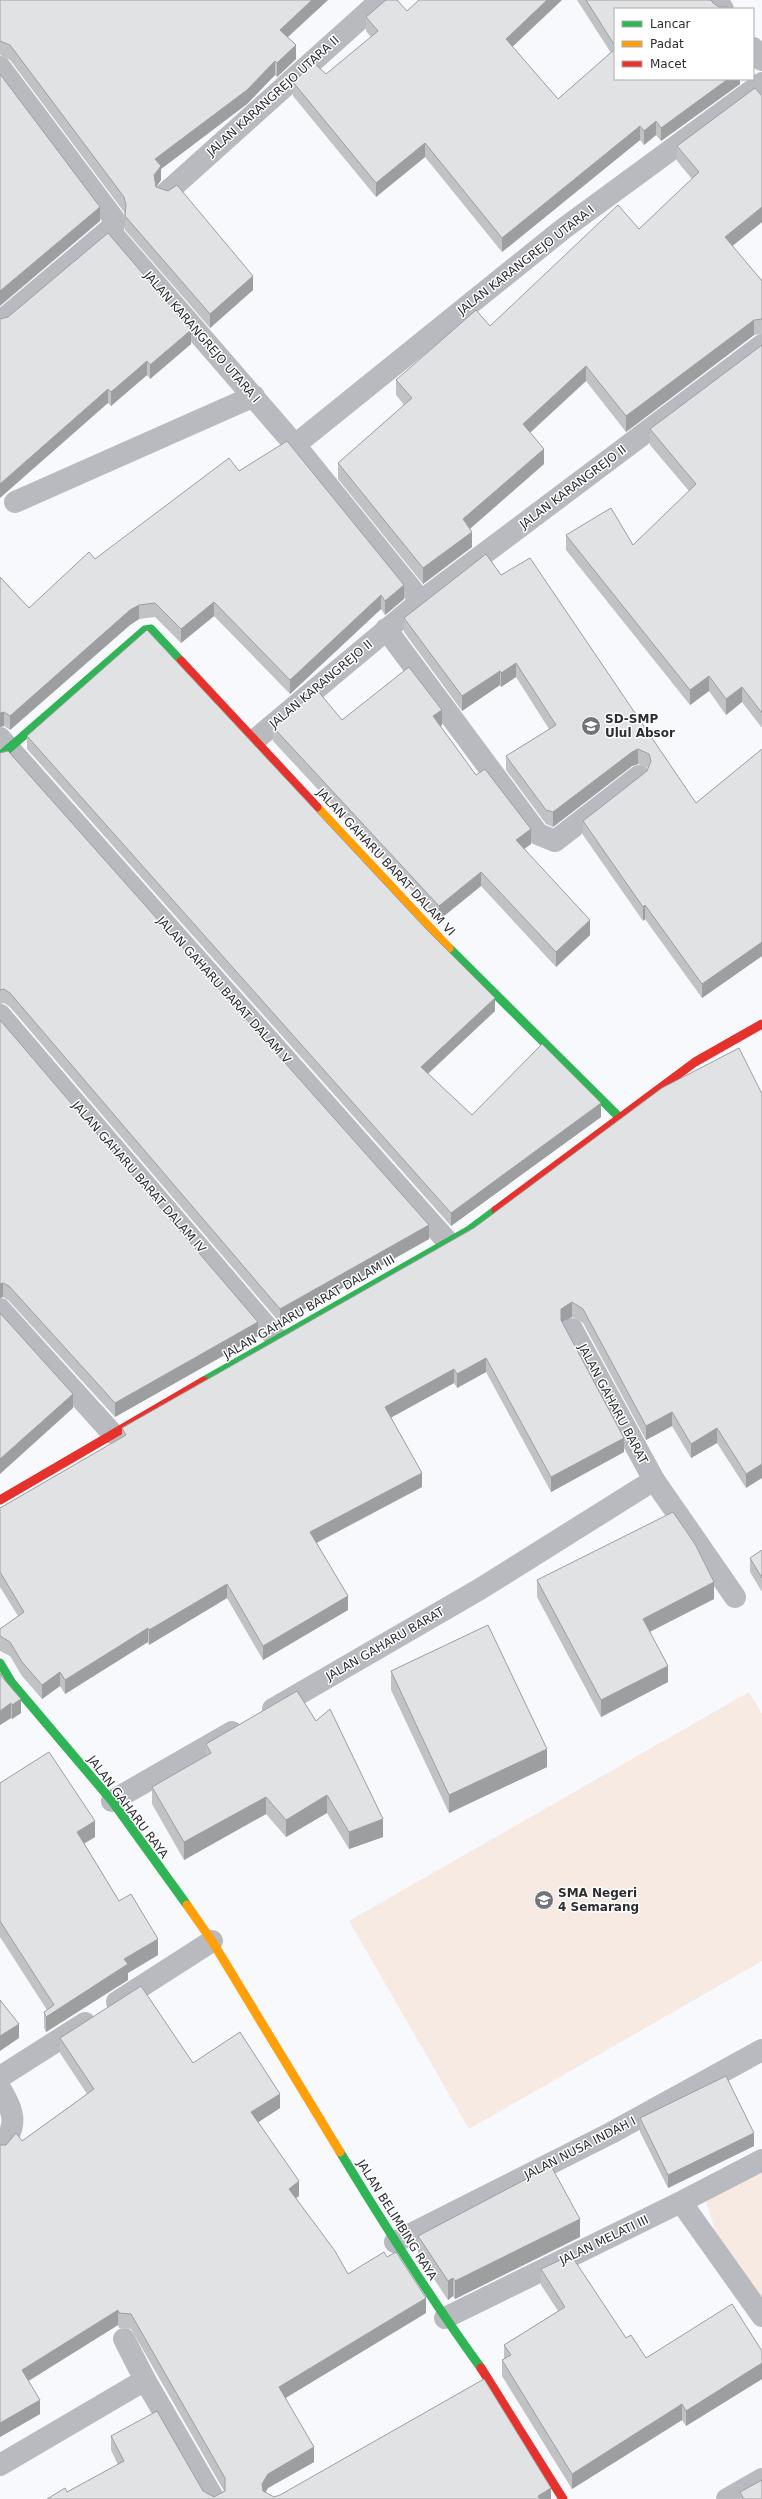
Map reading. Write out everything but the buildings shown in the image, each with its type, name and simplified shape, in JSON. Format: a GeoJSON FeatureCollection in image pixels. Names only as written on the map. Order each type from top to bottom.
{"type":"FeatureCollection","features":[{"type":"Feature","properties":{"kind":"street","name":"JALAN KARANGREJO UTARA II"},"geometry":{"type":"LineString","coordinates":[[166,193],[381,0]]}},
{"type":"Feature","properties":{"kind":"street"},"geometry":{"type":"LineString","coordinates":[[716,0],[722,8]]}},
{"type":"Feature","properties":{"kind":"street"},"geometry":{"type":"LineString","coordinates":[[754,49],[762,60]]}},
{"type":"Feature","properties":{"kind":"street"},"geometry":{"type":"LineString","coordinates":[[0,67],[114,219],[114,225],[109,230],[0,322]]}},
{"type":"Feature","properties":{"kind":"street","name":"JALAN KARANGREJO UTARA I"},"geometry":{"type":"LineString","coordinates":[[295,445],[563,229],[762,83]]}},
{"type":"Feature","properties":{"kind":"street","name":"JALAN KARANGREJO UTARA I"},"geometry":{"type":"LineString","coordinates":[[109,230],[254,396],[421,601]]}},
{"type":"Feature","properties":{"kind":"street","name":"JALAN KARANGREJO II"},"geometry":{"type":"LineString","coordinates":[[256,739],[421,601],[762,345]]}},
{"type":"Feature","properties":{"kind":"street"},"geometry":{"type":"LineString","coordinates":[[14,502],[254,396]]}},
{"type":"Feature","properties":{"kind":"street","name":"JALAN GAHARU BARAT DALAM VI"},"geometry":{"type":"LineString","coordinates":[[3,747],[138,634],[145,630],[151,629],[156,632],[436,935],[618,1117]]}},
{"type":"Feature","properties":{"kind":"street"},"geometry":{"type":"LineString","coordinates":[[386,629],[538,834],[555,841],[639,776]]}},
{"type":"Feature","properties":{"kind":"street","name":"JALAN GAHARU BARAT DALAM V"},"geometry":{"type":"LineString","coordinates":[[3,747],[448,1242]]}},
{"type":"Feature","properties":{"kind":"street","name":"JALAN GAHARU BARAT DALAM IV"},"geometry":{"type":"LineString","coordinates":[[0,1015],[277,1339]]}},
{"type":"Feature","properties":{"kind":"street","name":"JALAN GAHARU BARAT DALAM III"},"geometry":{"type":"LineString","coordinates":[[0,1500],[112,1433],[468,1231],[618,1117],[695,1062],[762,1024]]}},
{"type":"Feature","properties":{"kind":"street"},"geometry":{"type":"LineString","coordinates":[[0,1309],[112,1433]]}},
{"type":"Feature","properties":{"kind":"street","name":"JALAN GAHARU BARAT"},"geometry":{"type":"LineString","coordinates":[[572,1329],[654,1480],[735,1597]]}},
{"type":"Feature","properties":{"kind":"street","name":"JALAN GAHARU BARAT"},"geometry":{"type":"LineString","coordinates":[[112,1801],[480,1589],[654,1480]]}},
{"type":"Feature","properties":{"kind":"street","name":"JALAN GAHARU RAYA"},"geometry":{"type":"LineString","coordinates":[[0,1663],[12,1683],[112,1801],[214,1946]]}},
{"type":"Feature","properties":{"kind":"street"},"geometry":{"type":"LineString","coordinates":[[0,2077],[214,1946]]}},
{"type":"Feature","properties":{"kind":"street","name":"JALAN BELIMBING RAYA"},"geometry":{"type":"LineString","coordinates":[[214,1946],[395,2242],[445,2318],[488,2377],[564,2499]]}},
{"type":"Feature","properties":{"kind":"street","name":"JALAN NUSA INDAH I"},"geometry":{"type":"LineString","coordinates":[[395,2242],[611,2133],[762,2050]]}},
{"type":"Feature","properties":{"kind":"street"},"geometry":{"type":"LineString","coordinates":[[0,2149],[9,2135],[14,2119],[5,2097]]}},
{"type":"Feature","properties":{"kind":"street","name":"JALAN MELATI III"},"geometry":{"type":"LineString","coordinates":[[445,2318],[681,2202],[762,2160]]}},
{"type":"Feature","properties":{"kind":"street"},"geometry":{"type":"LineString","coordinates":[[681,2202],[762,2316]]}},
{"type":"Feature","properties":{"kind":"street"},"geometry":{"type":"LineString","coordinates":[[124,2339],[145,2380],[214,2499]]}},
{"type":"Feature","properties":{"kind":"street"},"geometry":{"type":"LineString","coordinates":[[467,2389],[488,2377]]}},
{"type":"Feature","properties":{"kind":"street"},"geometry":{"type":"LineString","coordinates":[[0,2465],[145,2380]]}},
{"type":"Feature","properties":{"kind":"street"},"geometry":{"type":"LineString","coordinates":[[727,2499],[762,2479]]}},
{"type":"Feature","properties":{"kind":"shaded area","name":"SMA Negeri 4 Semarang"},"geometry":{"type":"Polygon","coordinates":[[[749,1692],[762,1714],[762,1961],[469,2129],[349,1921],[749,1692]]]}},
{"type":"Feature","properties":{"kind":"shaded area"},"geometry":{"type":"Polygon","coordinates":[[[762,2159],[762,2302],[720,2245],[706,2202],[728,2178],[762,2159]]]}},
{"type":"Feature","properties":{"kind":"traffic: fast"},"geometry":{"type":"LineString","coordinates":[[0,756],[145,630],[151,629],[181,661]]}},
{"type":"Feature","properties":{"kind":"traffic: fast"},"geometry":{"type":"LineString","coordinates":[[449,948],[619,1117]]}},
{"type":"Feature","properties":{"kind":"traffic: fast"},"geometry":{"type":"LineString","coordinates":[[204,1381],[468,1231],[496,1210]]}},
{"type":"Feature","properties":{"kind":"traffic: fast"},"geometry":{"type":"LineString","coordinates":[[0,1663],[12,1683],[112,1801],[187,1905]]}},
{"type":"Feature","properties":{"kind":"traffic: fast"},"geometry":{"type":"LineString","coordinates":[[340,2152],[408,2262],[481,2368]]}},
{"type":"Feature","properties":{"kind":"traffic: slow"},"geometry":{"type":"LineString","coordinates":[[317,807],[449,948]]}},
{"type":"Feature","properties":{"kind":"traffic: slow"},"geometry":{"type":"LineString","coordinates":[[187,1905],[212,1941],[340,2152]]}},
{"type":"Feature","properties":{"kind":"traffic: jam"},"geometry":{"type":"LineString","coordinates":[[181,661],[317,807]]}},
{"type":"Feature","properties":{"kind":"traffic: jam"},"geometry":{"type":"LineString","coordinates":[[496,1210],[695,1062],[762,1024]]}},
{"type":"Feature","properties":{"kind":"traffic: jam"},"geometry":{"type":"LineString","coordinates":[[0,1500],[204,1381]]}},
{"type":"Feature","properties":{"kind":"traffic: jam"},"geometry":{"type":"LineString","coordinates":[[481,2368],[563,2499]]}},
{"type":"Feature","properties":{"kind":"place","name":"SD-SMP Ulul Absor"},"geometry":{"type":"Point","coordinates":[591,726]}},
{"type":"Feature","properties":{"kind":"place","name":"SMA Negeri 4 Semarang"},"geometry":{"type":"Point","coordinates":[544,1900]}}]}
